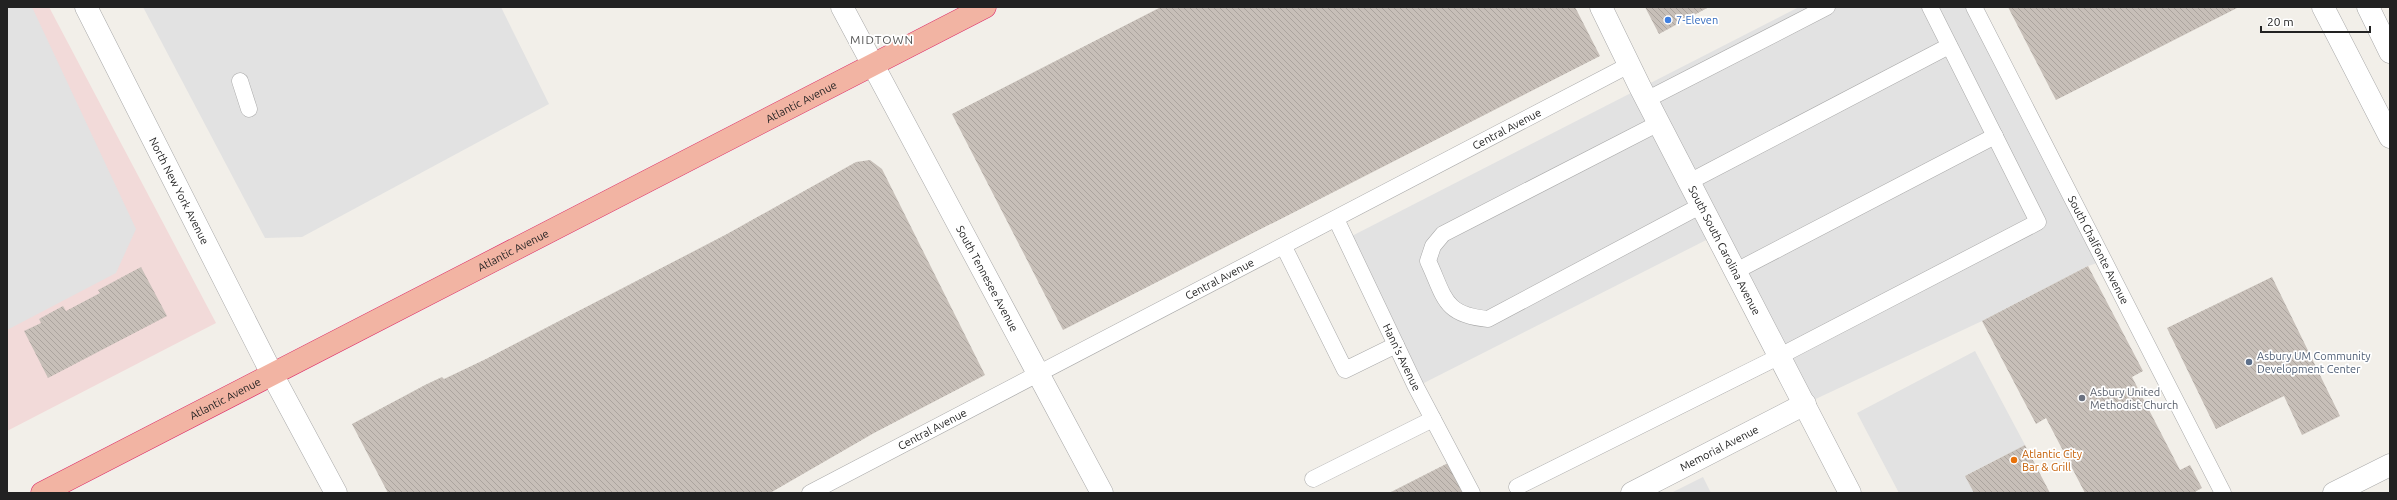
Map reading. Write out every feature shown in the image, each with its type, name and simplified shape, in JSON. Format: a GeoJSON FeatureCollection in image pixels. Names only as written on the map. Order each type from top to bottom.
{"type":"FeatureCollection","features":[{"type":"Feature","properties":{"kind":"highway","name":"Atlantic Avenue"},"geometry":{"type":"LineString","coordinates":[[42,493],[984,7]]}},
{"type":"Feature","properties":{"kind":"street","name":"North New York Avenue"},"geometry":{"type":"LineString","coordinates":[[86,7],[272,374],[336,493]]}},
{"type":"Feature","properties":{"kind":"street","name":"South Tennesee Avenue"},"geometry":{"type":"LineString","coordinates":[[842,7],[874,64],[1102,493]]}},
{"type":"Feature","properties":{"kind":"street","name":"South South Carolina Avenue"},"geometry":{"type":"LineString","coordinates":[[1601,7],[1646,100],[1702,205],[1850,493]]}},
{"type":"Feature","properties":{"kind":"street"},"geometry":{"type":"LineString","coordinates":[[2323,7],[2390,136]]}},
{"type":"Feature","properties":{"kind":"street"},"geometry":{"type":"LineString","coordinates":[[2368,7],[2384,25],[2390,52]]}},
{"type":"Feature","properties":{"kind":"street","name":"Memorial Avenue"},"geometry":{"type":"LineString","coordinates":[[1632,493],[1805,404]]}},
{"type":"Feature","properties":{"kind":"street"},"geometry":{"type":"LineString","coordinates":[[2334,493],[2390,465]]}},
{"type":"Feature","properties":{"kind":"lane"},"geometry":{"type":"LineString","coordinates":[[1646,100],[1827,7]]}},
{"type":"Feature","properties":{"kind":"lane"},"geometry":{"type":"LineString","coordinates":[[1517,487],[1780,356],[2038,222],[1930,7]]}},
{"type":"Feature","properties":{"kind":"lane","name":"South Chalfonte Avenue"},"geometry":{"type":"LineString","coordinates":[[1974,7],[2223,493]]}},
{"type":"Feature","properties":{"kind":"lane"},"geometry":{"type":"LineString","coordinates":[[1689,182],[1950,46]]}},
{"type":"Feature","properties":{"kind":"lane","name":"Central Avenue"},"geometry":{"type":"LineString","coordinates":[[810,493],[1284,247],[1629,65]]}},
{"type":"Feature","properties":{"kind":"lane"},"geometry":{"type":"LineString","coordinates":[[240,81],[249,110]]}},
{"type":"Feature","properties":{"kind":"lane"},"geometry":{"type":"LineString","coordinates":[[1658,123],[1443,234],[1433,246],[1428,261],[1451,308],[1468,318],[1488,319],[1702,205]]}},
{"type":"Feature","properties":{"kind":"lane"},"geometry":{"type":"LineString","coordinates":[[1736,271],[1995,136]]}},
{"type":"Feature","properties":{"kind":"lane","name":"Hann's Avenue"},"geometry":{"type":"LineString","coordinates":[[1336,219],[1396,345],[1472,493]]}},
{"type":"Feature","properties":{"kind":"lane"},"geometry":{"type":"LineString","coordinates":[[1284,247],[1345,370],[1396,345]]}},
{"type":"Feature","properties":{"kind":"lane"},"geometry":{"type":"LineString","coordinates":[[1313,479],[1433,419]]}},
{"type":"Feature","properties":{"kind":"shaded area"},"geometry":{"type":"Polygon","coordinates":[[[7,7],[49,7],[216,323],[7,431],[7,7]]]}},
{"type":"Feature","properties":{"kind":"shaded area"},"geometry":{"type":"Polygon","coordinates":[[[7,7],[32,7],[136,229],[116,273],[7,330],[7,7]]]}},
{"type":"Feature","properties":{"kind":"shaded area"},"geometry":{"type":"Polygon","coordinates":[[[143,7],[501,7],[549,104],[302,237],[265,238],[143,7]]]}},
{"type":"Feature","properties":{"kind":"shaded area"},"geometry":{"type":"Polygon","coordinates":[[[1799,7],[1974,7],[2103,261],[2088,266],[1982,321],[1805,404],[1726,230],[1416,387],[1346,239],[1799,7]]]}},
{"type":"Feature","properties":{"kind":"shaded area"},"geometry":{"type":"Polygon","coordinates":[[[1975,351],[2025,445],[1965,476],[1974,493],[1899,493],[1857,413],[1975,351]]]}},
{"type":"Feature","properties":{"kind":"shaded area"},"geometry":{"type":"Polygon","coordinates":[[[1703,477],[1711,493],[1671,493],[1703,477]]]}},
{"type":"Feature","properties":{"kind":"building"},"geometry":{"type":"Polygon","coordinates":[[[1161,7],[1575,7],[1600,56],[1063,330],[952,114],[1161,7]]]}},
{"type":"Feature","properties":{"kind":"building","name":"7-Eleven"},"geometry":{"type":"Polygon","coordinates":[[[1645,7],[1709,7],[1659,34],[1645,7]]]}},
{"type":"Feature","properties":{"kind":"building"},"geometry":{"type":"Polygon","coordinates":[[[2008,7],[2239,7],[2056,100],[2008,7]]]}},
{"type":"Feature","properties":{"kind":"building"},"geometry":{"type":"Polygon","coordinates":[[[870,160],[882,169],[985,375],[874,433],[770,493],[388,493],[352,424],[425,385],[442,377],[444,379],[486,359],[727,234],[856,162],[870,160]]]}},
{"type":"Feature","properties":{"kind":"building","name":"Asbury United Methodist Church"},"geometry":{"type":"Polygon","coordinates":[[[2088,266],[2143,371],[2132,377],[2180,470],[2190,465],[2202,488],[2193,493],[2085,493],[2046,418],[2036,424],[1982,321],[2088,266]]]}},
{"type":"Feature","properties":{"kind":"building"},"geometry":{"type":"Polygon","coordinates":[[[141,267],[167,316],[48,378],[24,331],[41,323],[39,319],[63,306],[66,311],[100,293],[98,290],[141,267]]]}},
{"type":"Feature","properties":{"kind":"building","name":"Asbury UM Community Development Center"},"geometry":{"type":"Polygon","coordinates":[[[2272,277],[2340,416],[2302,435],[2284,396],[2216,429],[2167,328],[2272,277]]]}},
{"type":"Feature","properties":{"kind":"building","name":"Atlantic City Bar & Grill"},"geometry":{"type":"Polygon","coordinates":[[[2025,445],[2050,493],[1974,493],[1965,476],[2025,445]]]}},
{"type":"Feature","properties":{"kind":"building"},"geometry":{"type":"Polygon","coordinates":[[[1448,463],[1463,493],[1389,493],[1448,463]]]}},
{"type":"Feature","properties":{"kind":"place","name":"7-Eleven"},"geometry":{"type":"Point","coordinates":[1668,20]}},
{"type":"Feature","properties":{"kind":"place","name":"Asbury UM Community Development Center"},"geometry":{"type":"Point","coordinates":[2249,362]}},
{"type":"Feature","properties":{"kind":"place","name":"Asbury United Methodist Church"},"geometry":{"type":"Point","coordinates":[2082,398]}},
{"type":"Feature","properties":{"kind":"place","name":"Atlantic City Bar & Grill"},"geometry":{"type":"Point","coordinates":[2014,460]}},
{"type":"Feature","properties":{"kind":"district","name":"MIDTOWN"},"geometry":{"type":"Point","coordinates":[882,40]}}]}
